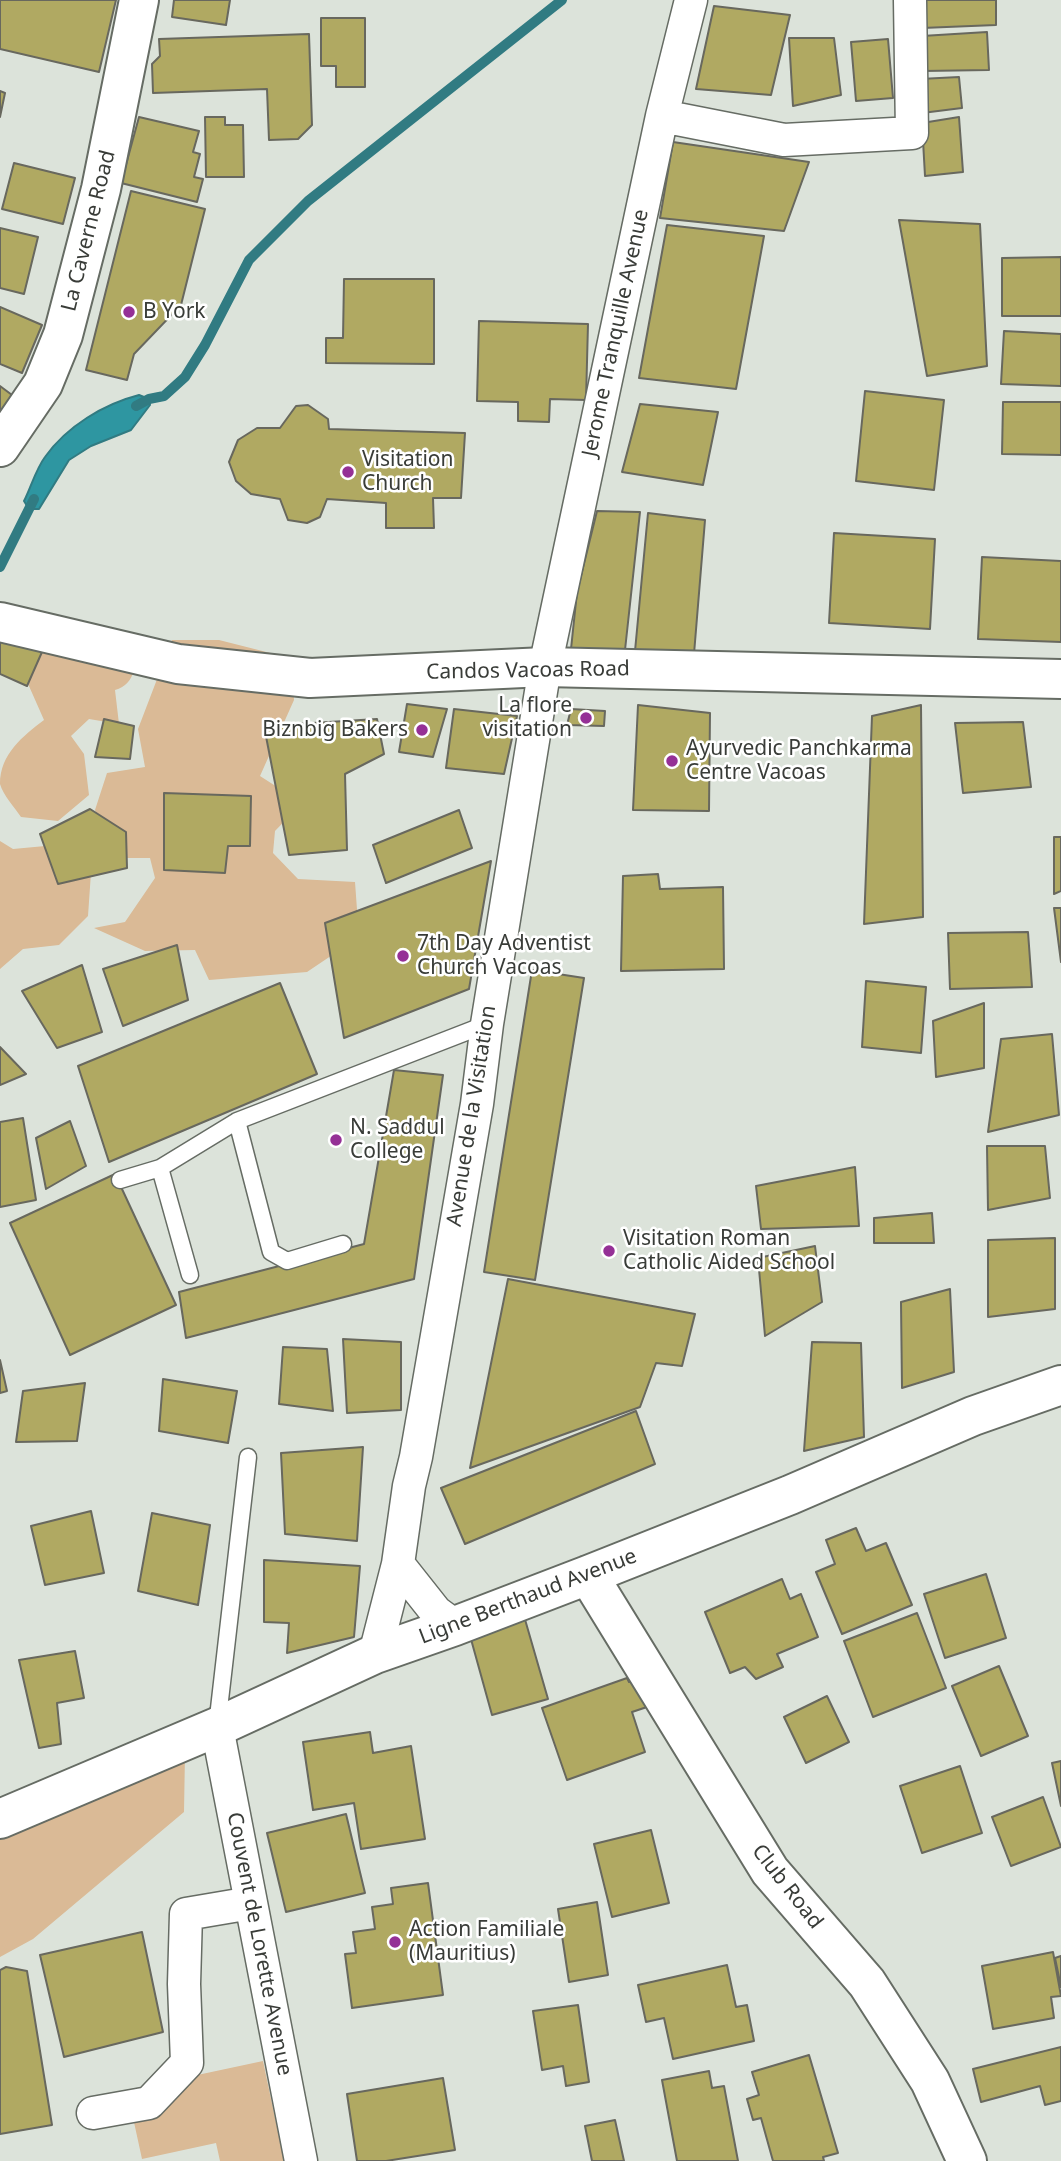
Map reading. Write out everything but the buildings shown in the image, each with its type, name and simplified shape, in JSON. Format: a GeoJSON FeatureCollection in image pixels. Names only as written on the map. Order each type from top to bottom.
{"type":"FeatureCollection","features":[{"type":"Feature","properties":{"kind":"street","name":"La Caverne Road"},"geometry":{"type":"LineString","coordinates":[[0,447],[43,384],[63,335],[101,188],[139,0]]}},
{"type":"Feature","properties":{"kind":"street","name":"Jerome Tranquille Avenue"},"geometry":{"type":"LineString","coordinates":[[545,667],[662,116],[691,0]]}},
{"type":"Feature","properties":{"kind":"street"},"geometry":{"type":"LineString","coordinates":[[662,116],[784,140],[912,133],[910,0]]}},
{"type":"Feature","properties":{"kind":"street","name":"Candos Vacoas Road"},"geometry":{"type":"LineString","coordinates":[[3,624],[178,664],[310,678],[545,667],[1061,679]]}},
{"type":"Feature","properties":{"kind":"street","name":"Avenue de la Visitation"},"geometry":{"type":"LineString","coordinates":[[375,1654],[398,1564],[409,1486],[477,1104],[487,1024],[545,667]]}},
{"type":"Feature","properties":{"kind":"street","name":"Ligne Berthaud Avenue"},"geometry":{"type":"LineString","coordinates":[[0,1819],[217,1727],[375,1654],[455,1626],[790,1496],[973,1416],[1061,1385]]}},
{"type":"Feature","properties":{"kind":"street"},"geometry":{"type":"LineString","coordinates":[[398,1564],[436,1612],[455,1626]]}},
{"type":"Feature","properties":{"kind":"street","name":"Club Road"},"geometry":{"type":"LineString","coordinates":[[587,1575],[770,1871],[867,1983],[930,2081],[967,2161]]}},
{"type":"Feature","properties":{"kind":"street","name":"Couvent de Lorette Avenue"},"geometry":{"type":"LineString","coordinates":[[217,1727],[302,2161]]}},
{"type":"Feature","properties":{"kind":"street"},"geometry":{"type":"LineString","coordinates":[[93,2113],[149,2103],[187,2063],[184,1984],[186,1914],[251,1903]]}},
{"type":"Feature","properties":{"kind":"lane"},"geometry":{"type":"LineString","coordinates":[[120,1180],[159,1168],[237,1121],[487,1024]]}},
{"type":"Feature","properties":{"kind":"lane"},"geometry":{"type":"LineString","coordinates":[[237,1121],[271,1252],[287,1261],[344,1244]]}},
{"type":"Feature","properties":{"kind":"lane"},"geometry":{"type":"LineString","coordinates":[[159,1168],[190,1275]]}},
{"type":"Feature","properties":{"kind":"lane"},"geometry":{"type":"LineString","coordinates":[[217,1727],[248,1457]]}},
{"type":"Feature","properties":{"kind":"shaded area"},"geometry":{"type":"Polygon","coordinates":[[[12,640],[138,643],[131,678],[115,690],[119,724],[89,719],[71,736],[84,754],[89,795],[58,821],[21,817],[0,784],[8,755],[21,739],[44,720],[12,640]]]}},
{"type":"Feature","properties":{"kind":"shaded area"},"geometry":{"type":"Polygon","coordinates":[[[172,640],[219,640],[290,658],[294,700],[260,776],[302,803],[275,831],[273,853],[298,879],[355,882],[359,937],[307,972],[209,980],[195,950],[145,951],[94,928],[125,922],[155,878],[150,858],[112,858],[95,810],[107,773],[145,767],[138,729],[172,640]]]}},
{"type":"Feature","properties":{"kind":"shaded area"},"geometry":{"type":"Polygon","coordinates":[[[0,841],[13,849],[56,845],[92,858],[88,916],[59,945],[23,949],[0,969],[0,841]]]}},
{"type":"Feature","properties":{"kind":"shaded area"},"geometry":{"type":"Polygon","coordinates":[[[185,1753],[184,1812],[33,1939],[0,1957],[0,1835],[185,1753]]]}},
{"type":"Feature","properties":{"kind":"shaded area"},"geometry":{"type":"Polygon","coordinates":[[[263,2061],[284,2161],[220,2161],[216,2143],[142,2159],[127,2090],[263,2061]]]}},
{"type":"Feature","properties":{"kind":"water"},"geometry":{"type":"Polygon","coordinates":[[[139,395],[149,399],[150,405],[131,430],[91,446],[69,460],[39,509],[29,509],[24,501],[39,467],[54,446],[75,426],[100,410],[139,395]]]}},
{"type":"Feature","properties":{"kind":"waterway"},"geometry":{"type":"LineString","coordinates":[[136,406],[149,399],[164,396],[185,377],[205,345],[249,260],[308,201],[562,0]]}},
{"type":"Feature","properties":{"kind":"waterway"},"geometry":{"type":"LineString","coordinates":[[0,567],[34,499]]}},
{"type":"Feature","properties":{"kind":"place","name":"B York"},"geometry":{"type":"Point","coordinates":[129,312]}},
{"type":"Feature","properties":{"kind":"place","name":"Visitation Church"},"geometry":{"type":"Point","coordinates":[348,472]}},
{"type":"Feature","properties":{"kind":"place","name":"La flore visitation"},"geometry":{"type":"Point","coordinates":[586,718]}},
{"type":"Feature","properties":{"kind":"place","name":"Biznbig Bakers"},"geometry":{"type":"Point","coordinates":[422,730]}},
{"type":"Feature","properties":{"kind":"place","name":"Ayurvedic Panchkarma Centre Vacoas"},"geometry":{"type":"Point","coordinates":[672,761]}},
{"type":"Feature","properties":{"kind":"place","name":"7th Day Adventist Church Vacoas"},"geometry":{"type":"Point","coordinates":[403,956]}},
{"type":"Feature","properties":{"kind":"place","name":"N. Saddul College"},"geometry":{"type":"Point","coordinates":[336,1140]}},
{"type":"Feature","properties":{"kind":"place","name":"Visitation Roman Catholic Aided School"},"geometry":{"type":"Point","coordinates":[609,1251]}},
{"type":"Feature","properties":{"kind":"place","name":"Action Familiale (Mauritius)"},"geometry":{"type":"Point","coordinates":[395,1942]}}]}
